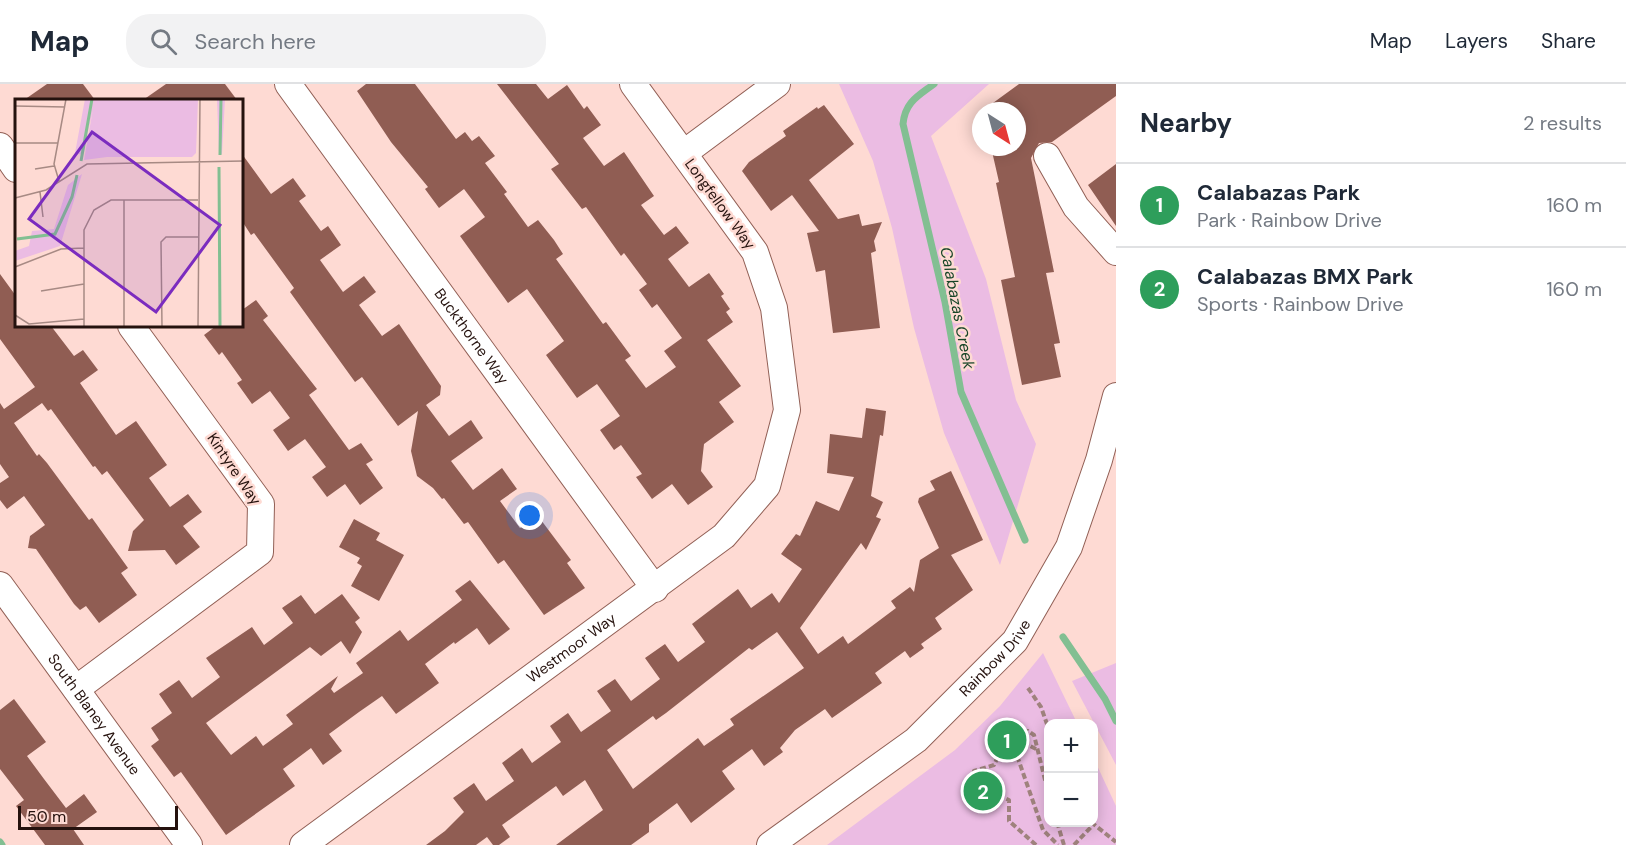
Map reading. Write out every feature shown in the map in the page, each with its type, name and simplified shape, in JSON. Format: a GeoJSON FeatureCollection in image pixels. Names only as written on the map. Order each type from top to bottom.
{"type":"FeatureCollection","features":[{"type":"Feature","properties":{"kind":"street","name":"Buckthorne Way"},"geometry":{"type":"LineString","coordinates":[[288,84],[655,588]]}},
{"type":"Feature","properties":{"kind":"street","name":"Longfellow Way"},"geometry":{"type":"LineString","coordinates":[[633,84],[755,252],[774,308],[787,410]]}},
{"type":"Feature","properties":{"kind":"street"},"geometry":{"type":"LineString","coordinates":[[684,153],[777,84]]}},
{"type":"Feature","properties":{"kind":"street"},"geometry":{"type":"LineString","coordinates":[[0,146],[15,168]]}},
{"type":"Feature","properties":{"kind":"street"},"geometry":{"type":"LineString","coordinates":[[1047,156],[1076,207],[1116,252]]}},
{"type":"Feature","properties":{"kind":"street","name":"Kintyre Way"},"geometry":{"type":"LineString","coordinates":[[76,689],[260,552],[261,504],[132,327]]}},
{"type":"Feature","properties":{"kind":"street","name":"Rainbow Drive"},"geometry":{"type":"LineString","coordinates":[[770,845],[916,740],[1015,641],[1070,547],[1099,460],[1111,433],[1116,396]]}},
{"type":"Feature","properties":{"kind":"street","name":"Westmoor Way"},"geometry":{"type":"LineString","coordinates":[[303,845],[724,536],[767,486],[787,410]]}},
{"type":"Feature","properties":{"kind":"street","name":"South Blaney Avenue"},"geometry":{"type":"LineString","coordinates":[[0,585],[189,845]]}},
{"type":"Feature","properties":{"kind":"path"},"geometry":{"type":"LineString","coordinates":[[1028,688],[1041,707],[1045,719]]}},
{"type":"Feature","properties":{"kind":"path"},"geometry":{"type":"LineString","coordinates":[[1036,845],[1009,821],[1009,800],[972,784],[974,771],[994,765],[1009,733],[1028,731],[1034,735],[1044,778]]}},
{"type":"Feature","properties":{"kind":"path"},"geometry":{"type":"LineString","coordinates":[[1036,749],[1020,741],[1014,747],[1043,830],[1058,845]]}},
{"type":"Feature","properties":{"kind":"path"},"geometry":{"type":"LineString","coordinates":[[1059,827],[1064,845]]}},
{"type":"Feature","properties":{"kind":"path"},"geometry":{"type":"LineString","coordinates":[[1074,845],[1089,827]]}},
{"type":"Feature","properties":{"kind":"path"},"geometry":{"type":"LineString","coordinates":[[1096,827],[1116,842]]}},
{"type":"Feature","properties":{"kind":"shaded area"},"geometry":{"type":"Polygon","coordinates":[[[839,84],[989,84],[931,136],[986,279],[1016,400],[1036,444],[1000,565],[944,433],[914,328],[892,228],[873,161],[839,84]]]}},
{"type":"Feature","properties":{"kind":"shaded area"},"geometry":{"type":"Polygon","coordinates":[[[1043,653],[1075,719],[1044,719],[1044,827],[1098,827],[1098,768],[1116,806],[1116,845],[827,845],[955,750],[1000,706],[1043,653]]]}},
{"type":"Feature","properties":{"kind":"shaded area"},"geometry":{"type":"Polygon","coordinates":[[[1116,663],[1116,765],[1098,731],[1098,719],[1092,719],[1072,681],[1116,663]]]}},
{"type":"Feature","properties":{"kind":"building"},"geometry":{"type":"Polygon","coordinates":[[[47,84],[83,84],[94,99],[25,99],[47,84]]]}},
{"type":"Feature","properties":{"kind":"building"},"geometry":{"type":"Polygon","coordinates":[[[166,84],[225,84],[236,99],[144,99],[166,84]]]}},
{"type":"Feature","properties":{"kind":"building"},"geometry":{"type":"Polygon","coordinates":[[[366,84],[415,84],[456,139],[465,132],[472,141],[479,136],[495,156],[485,163],[507,192],[504,194],[528,227],[538,220],[554,240],[563,254],[556,259],[603,324],[606,322],[631,356],[625,360],[646,388],[676,367],[664,351],[682,338],[657,304],[652,308],[639,290],[647,284],[624,253],[621,256],[586,207],[582,209],[551,169],[559,164],[497,84],[536,84],[548,99],[567,85],[584,109],[587,106],[601,125],[583,138],[604,166],[624,152],[654,196],[641,205],[664,235],[676,226],[689,243],[668,259],[689,287],[709,273],[724,294],[721,296],[730,309],[726,312],[733,322],[707,340],[741,386],[719,402],[734,422],[704,444],[701,471],[713,487],[688,505],[672,484],[652,499],[636,477],[642,474],[621,445],[614,450],[600,430],[620,416],[597,384],[577,398],[546,355],[564,341],[527,289],[508,303],[460,236],[485,217],[464,189],[439,208],[425,189],[428,187],[391,142],[357,91],[366,84]]]}},
{"type":"Feature","properties":{"kind":"building"},"geometry":{"type":"Polygon","coordinates":[[[1019,84],[1116,84],[1116,96],[1052,142],[1039,143],[1031,158],[1054,272],[1046,273],[1060,343],[1054,344],[1061,377],[1022,385],[1001,280],[1015,277],[996,183],[999,182],[993,156],[1026,156],[1026,102],[994,102],[1019,84]]]}},
{"type":"Feature","properties":{"kind":"building"},"geometry":{"type":"Polygon","coordinates":[[[824,105],[854,144],[809,180],[838,219],[859,214],[862,226],[882,222],[874,241],[876,251],[871,253],[880,328],[833,333],[825,270],[816,272],[807,233],[819,231],[792,195],[771,211],[742,171],[749,162],[786,136],[783,131],[817,107],[818,109],[824,105]]]}},
{"type":"Feature","properties":{"kind":"building"},"geometry":{"type":"Polygon","coordinates":[[[243,155],[271,194],[293,178],[306,196],[299,201],[321,231],[328,226],[341,245],[320,260],[343,292],[364,276],[376,292],[359,305],[382,336],[399,324],[441,386],[440,395],[426,405],[449,436],[471,420],[483,438],[451,461],[473,490],[502,468],[517,489],[500,501],[520,528],[538,516],[571,560],[567,563],[585,588],[544,615],[504,560],[498,564],[468,522],[464,524],[444,498],[442,499],[433,488],[417,476],[411,451],[418,411],[398,426],[362,377],[355,382],[290,292],[294,288],[254,233],[251,235],[243,223],[243,155]]]}},
{"type":"Feature","properties":{"kind":"building"},"geometry":{"type":"Polygon","coordinates":[[[1116,164],[1116,226],[1088,185],[1116,164]]]}},
{"type":"Feature","properties":{"kind":"building"},"geometry":{"type":"Polygon","coordinates":[[[0,274],[15,295],[15,327],[52,327],[74,356],[83,350],[98,370],[80,383],[116,435],[136,421],[167,465],[149,478],[170,507],[188,494],[202,512],[183,526],[200,547],[176,565],[165,550],[128,551],[133,531],[144,520],[107,471],[102,475],[95,466],[93,467],[51,409],[48,411],[42,403],[14,423],[37,456],[39,454],[47,463],[89,520],[92,518],[128,568],[121,573],[137,595],[99,623],[86,606],[80,610],[74,604],[36,549],[28,548],[30,536],[45,525],[24,496],[7,509],[0,500],[0,483],[9,477],[0,464],[0,403],[4,409],[35,387],[0,339],[0,274]]]}},
{"type":"Feature","properties":{"kind":"building"},"geometry":{"type":"Polygon","coordinates":[[[256,300],[268,316],[263,320],[317,389],[309,395],[349,450],[361,443],[373,460],[366,464],[383,488],[360,505],[345,484],[327,497],[312,477],[326,467],[305,439],[288,451],[273,430],[290,418],[270,391],[252,404],[237,383],[242,380],[222,352],[219,355],[204,335],[215,327],[243,327],[243,309],[256,300]]]}},
{"type":"Feature","properties":{"kind":"building"},"geometry":{"type":"Polygon","coordinates":[[[866,408],[886,411],[871,496],[883,502],[876,517],[881,519],[866,550],[861,543],[800,628],[818,654],[843,636],[848,644],[896,608],[891,601],[910,587],[914,592],[920,560],[939,548],[918,502],[919,498],[935,490],[930,481],[951,471],[983,540],[951,555],[973,590],[935,618],[942,629],[921,644],[924,648],[910,658],[905,651],[875,673],[882,683],[832,718],[825,709],[795,730],[780,748],[783,752],[764,766],[752,749],[722,771],[735,789],[691,823],[677,803],[649,824],[649,832],[631,845],[556,845],[603,810],[585,780],[563,796],[556,786],[502,825],[510,837],[499,845],[493,845],[487,837],[476,845],[426,845],[445,831],[464,812],[453,798],[474,783],[486,801],[514,781],[502,763],[522,748],[532,763],[561,742],[550,726],[568,713],[581,732],[611,711],[597,691],[615,679],[631,701],[660,679],[645,658],[665,644],[678,662],[705,642],[692,624],[738,589],[751,608],[772,593],[779,603],[802,569],[781,554],[796,534],[800,536],[816,501],[839,511],[854,477],[827,473],[830,434],[862,438],[866,408]],[[777,632],[752,650],[749,648],[656,720],[653,716],[607,750],[633,789],[698,738],[704,746],[734,725],[730,719],[804,668],[777,632]]]}},
{"type":"Feature","properties":{"kind":"building"},"geometry":{"type":"Polygon","coordinates":[[[354,519],[380,533],[376,540],[404,555],[379,601],[351,586],[362,566],[357,563],[360,558],[339,547],[354,519]]]}},
{"type":"Feature","properties":{"kind":"building"},"geometry":{"type":"Polygon","coordinates":[[[470,580],[510,629],[489,645],[477,628],[455,644],[454,642],[425,664],[439,683],[396,714],[382,696],[359,712],[329,734],[342,751],[323,765],[311,748],[283,769],[295,786],[226,835],[181,772],[174,777],[151,746],[159,740],[151,728],[172,713],[159,694],[179,680],[192,698],[220,677],[206,658],[252,627],[264,645],[293,623],[282,608],[301,595],[315,614],[342,594],[360,618],[355,622],[362,632],[350,654],[341,641],[321,656],[310,647],[206,723],[231,755],[256,736],[263,746],[293,724],[286,715],[338,676],[331,689],[334,693],[363,673],[356,663],[400,630],[408,641],[462,600],[455,591],[470,580]]]}},
{"type":"Feature","properties":{"kind":"building"},"geometry":{"type":"Polygon","coordinates":[[[14,699],[46,742],[27,756],[66,808],[84,794],[97,812],[73,829],[84,845],[45,845],[16,806],[24,800],[0,769],[0,710],[14,699]]]}},
{"type":"Feature","properties":{"kind":"waterway","name":"Calabazas Creek"},"geometry":{"type":"LineString","coordinates":[[934,84],[909,105],[903,124],[945,302],[961,392],[1025,540]]}},
{"type":"Feature","properties":{"kind":"waterway","name":"Calabazas Creek"},"geometry":{"type":"LineString","coordinates":[[1063,637],[1105,699],[1116,721]]}},
{"type":"Feature","properties":{"kind":"place","name":"Calabazas Park"},"geometry":{"type":"Point","coordinates":[1007,740]}},
{"type":"Feature","properties":{"kind":"place","name":"Calabazas BMX Park"},"geometry":{"type":"Point","coordinates":[983,791]}}]}
